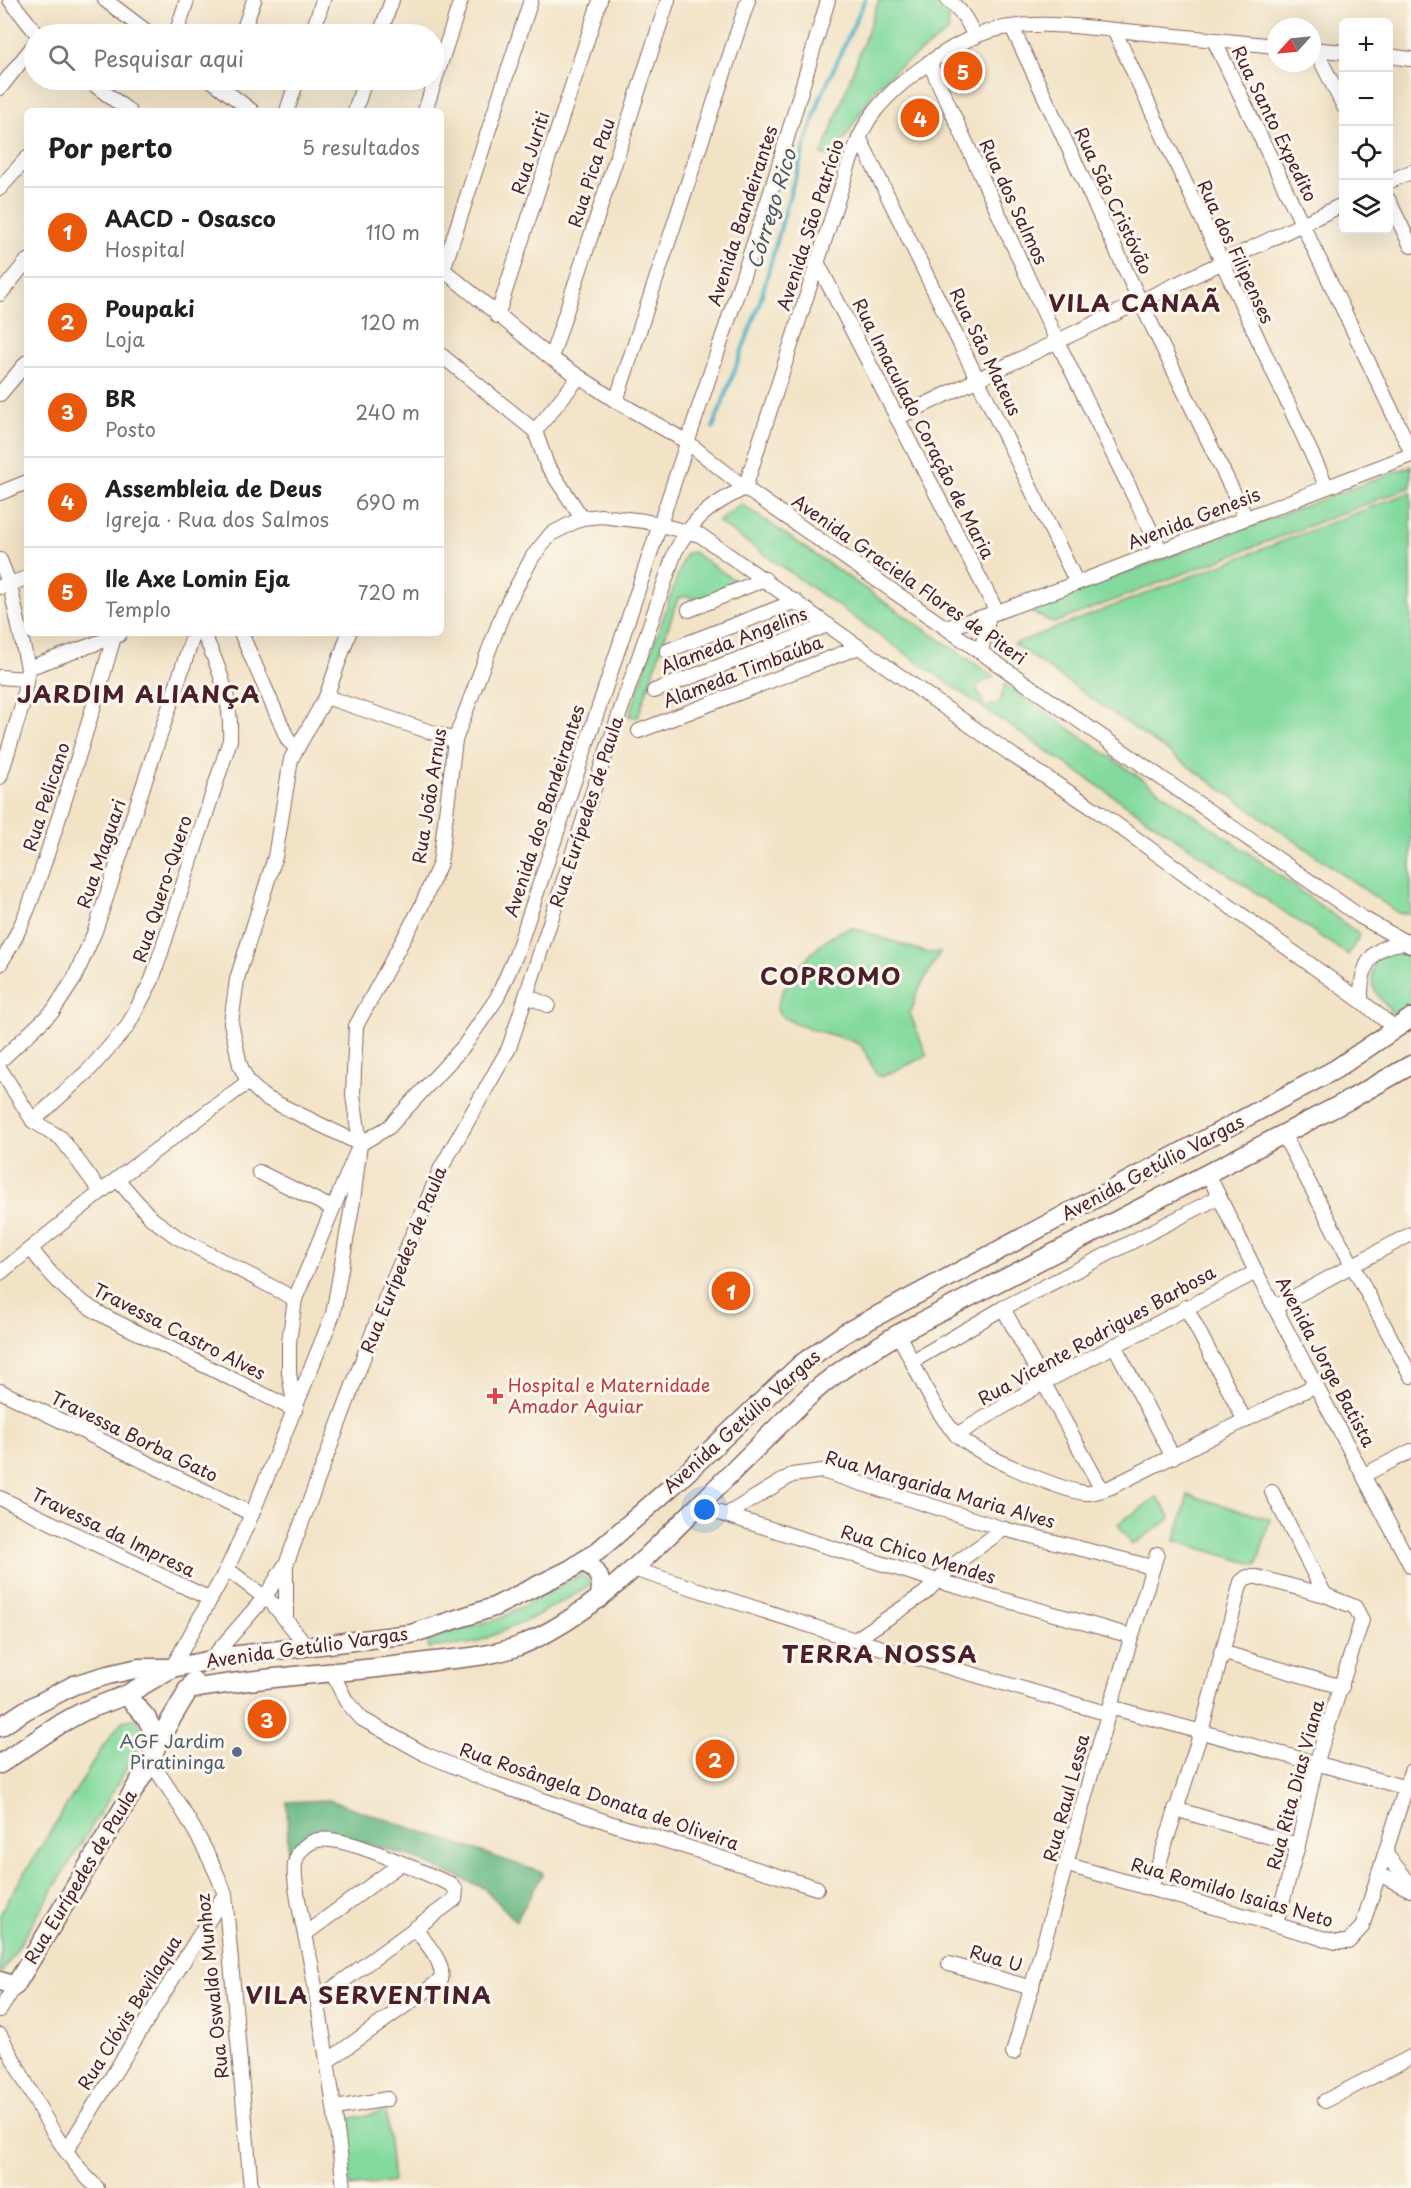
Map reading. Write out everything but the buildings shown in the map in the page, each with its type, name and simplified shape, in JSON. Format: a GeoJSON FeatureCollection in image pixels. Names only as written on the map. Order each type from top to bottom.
{"type":"FeatureCollection","features":[{"type":"Feature","properties":{"kind":"main road","name":"Avenida Getúlio Vargas"},"geometry":{"type":"LineString","coordinates":[[0,1727],[26,1710],[74,1686],[139,1668],[172,1668],[210,1660],[425,1631],[494,1607],[584,1561],[680,1479],[801,1364],[845,1333],[1404,1033],[1411,1018]]}},
{"type":"Feature","properties":{"kind":"main road","name":"Avenida Getúlio Vargas"},"geometry":{"type":"LineString","coordinates":[[187,1690],[332,1672],[406,1666],[492,1653],[518,1646],[547,1632],[600,1599],[807,1398],[844,1369],[898,1334],[1208,1174],[1411,1065]]}},
{"type":"Feature","properties":{"kind":"main road"},"geometry":{"type":"LineString","coordinates":[[584,1561],[592,1566],[602,1581],[600,1599]]}},
{"type":"Feature","properties":{"kind":"main road","name":"Rua Eurípedes de Paula"},"geometry":{"type":"LineString","coordinates":[[7,1984],[151,1762],[158,1741],[187,1690],[210,1660]]}},
{"type":"Feature","properties":{"kind":"main road","name":"Avenida Getúlio Vargas"},"geometry":{"type":"LineString","coordinates":[[0,1764],[62,1723],[84,1711],[126,1695],[172,1668]]}},
{"type":"Feature","properties":{"kind":"main road"},"geometry":{"type":"LineString","coordinates":[[126,1695],[146,1717],[158,1741]]}},
{"type":"Feature","properties":{"kind":"street"},"geometry":{"type":"LineString","coordinates":[[10,0],[29,24]]}},
{"type":"Feature","properties":{"kind":"street"},"geometry":{"type":"LineString","coordinates":[[179,24],[187,0]]}},
{"type":"Feature","properties":{"kind":"street"},"geometry":{"type":"LineString","coordinates":[[246,24],[254,0]]}},
{"type":"Feature","properties":{"kind":"street"},"geometry":{"type":"LineString","coordinates":[[316,24],[324,0]]}},
{"type":"Feature","properties":{"kind":"street"},"geometry":{"type":"LineString","coordinates":[[384,24],[392,0]]}},
{"type":"Feature","properties":{"kind":"street"},"geometry":{"type":"LineString","coordinates":[[444,52],[461,0]]}},
{"type":"Feature","properties":{"kind":"street"},"geometry":{"type":"LineString","coordinates":[[444,263],[531,0]]}},
{"type":"Feature","properties":{"kind":"street","name":"Rua Juriti"},"geometry":{"type":"LineString","coordinates":[[497,316],[600,0]]}},
{"type":"Feature","properties":{"kind":"street","name":"Rua Pica Pau"},"geometry":{"type":"LineString","coordinates":[[551,358],[668,0]]}},
{"type":"Feature","properties":{"kind":"street"},"geometry":{"type":"LineString","coordinates":[[616,401],[748,0]]}},
{"type":"Feature","properties":{"kind":"street","name":"Avenida Bandeirantes"},"geometry":{"type":"LineString","coordinates":[[687,442],[770,195],[828,0]]}},
{"type":"Feature","properties":{"kind":"street"},"geometry":{"type":"LineString","coordinates":[[948,0],[963,14],[975,37]]}},
{"type":"Feature","properties":{"kind":"street"},"geometry":{"type":"LineString","coordinates":[[111,2],[138,24]]}},
{"type":"Feature","properties":{"kind":"street","name":"Avenida São Patrício"},"geometry":{"type":"LineString","coordinates":[[745,488],[859,137],[874,111],[910,76],[929,62],[975,37],[1012,27],[1114,30],[1267,45]]}},
{"type":"Feature","properties":{"kind":"street","name":"Rua São Cristóvão"},"geometry":{"type":"LineString","coordinates":[[1012,27],[1140,301],[1246,518]]}},
{"type":"Feature","properties":{"kind":"street","name":"Rua dos Filipenses"},"geometry":{"type":"LineString","coordinates":[[1114,30],[1220,263],[1327,487]]}},
{"type":"Feature","properties":{"kind":"street","name":"Rua Santo Expedito"},"geometry":{"type":"LineString","coordinates":[[1214,40],[1411,453]]}},
{"type":"Feature","properties":{"kind":"street"},"geometry":{"type":"LineString","coordinates":[[1321,50],[1339,52]]}},
{"type":"Feature","properties":{"kind":"street"},"geometry":{"type":"LineString","coordinates":[[1393,56],[1411,58]]}},
{"type":"Feature","properties":{"kind":"street"},"geometry":{"type":"LineString","coordinates":[[0,88],[24,58]]}},
{"type":"Feature","properties":{"kind":"street","name":"Rua dos Salmos"},"geometry":{"type":"LineString","coordinates":[[929,62],[1057,341],[1161,551]]}},
{"type":"Feature","properties":{"kind":"street"},"geometry":{"type":"LineString","coordinates":[[1321,63],[1339,97]]}},
{"type":"Feature","properties":{"kind":"street"},"geometry":{"type":"LineString","coordinates":[[98,90],[113,106]]}},
{"type":"Feature","properties":{"kind":"street"},"geometry":{"type":"LineString","coordinates":[[231,90],[249,108]]}},
{"type":"Feature","properties":{"kind":"street"},"geometry":{"type":"LineString","coordinates":[[288,108],[294,90]]}},
{"type":"Feature","properties":{"kind":"street"},"geometry":{"type":"LineString","coordinates":[[356,108],[362,90]]}},
{"type":"Feature","properties":{"kind":"street"},"geometry":{"type":"LineString","coordinates":[[426,108],[432,90]]}},
{"type":"Feature","properties":{"kind":"street","name":"Rua São Mateus"},"geometry":{"type":"LineString","coordinates":[[859,137],[1077,583]]}},
{"type":"Feature","properties":{"kind":"street"},"geometry":{"type":"LineString","coordinates":[[0,188],[24,161]]}},
{"type":"Feature","properties":{"kind":"street"},"geometry":{"type":"LineString","coordinates":[[1393,180],[1411,172]]}},
{"type":"Feature","properties":{"kind":"street"},"geometry":{"type":"LineString","coordinates":[[897,418],[1339,206]]}},
{"type":"Feature","properties":{"kind":"street"},"geometry":{"type":"LineString","coordinates":[[1393,208],[1411,246]]}},
{"type":"Feature","properties":{"kind":"street","name":"Rua Imaculado Coração de Maria"},"geometry":{"type":"LineString","coordinates":[[817,262],[993,614]]}},
{"type":"Feature","properties":{"kind":"street"},"geometry":{"type":"LineString","coordinates":[[0,294],[24,265]]}},
{"type":"Feature","properties":{"kind":"street","name":"Avenida Graciela Flores de Piteri"},"geometry":{"type":"LineString","coordinates":[[444,271],[551,358],[616,401],[687,442],[745,488],[1361,917],[1410,944]]}},
{"type":"Feature","properties":{"kind":"street"},"geometry":{"type":"LineString","coordinates":[[444,357],[535,431],[547,465],[582,518]]}},
{"type":"Feature","properties":{"kind":"street"},"geometry":{"type":"LineString","coordinates":[[0,394],[24,366]]}},
{"type":"Feature","properties":{"kind":"street"},"geometry":{"type":"LineString","coordinates":[[535,431],[579,377]]}},
{"type":"Feature","properties":{"kind":"street","name":"Avenida dos Bandeirantes"},"geometry":{"type":"LineString","coordinates":[[360,1144],[389,1127],[436,1079],[480,1024],[508,976],[662,524],[687,442]]}},
{"type":"Feature","properties":{"kind":"street","name":"Avenida Genesis"},"geometry":{"type":"LineString","coordinates":[[945,628],[993,614],[1077,583],[1411,453]]}},
{"type":"Feature","properties":{"kind":"street"},"geometry":{"type":"LineString","coordinates":[[0,493],[24,483]]}},
{"type":"Feature","properties":{"kind":"street","name":"Rua Eurípedes de Paula"},"geometry":{"type":"LineString","coordinates":[[210,1660],[265,1597],[287,1562],[386,1297],[441,1168],[453,1142],[497,1072],[527,996],[660,591],[687,529],[711,506],[745,488]]}},
{"type":"Feature","properties":{"kind":"street","name":"Rua João Arnus"},"geometry":{"type":"LineString","coordinates":[[360,1144],[353,1095],[356,1026],[420,907],[440,863],[455,740],[504,610],[533,556],[551,534],[582,518],[601,516],[662,524]]}},
{"type":"Feature","properties":{"kind":"street"},"geometry":{"type":"LineString","coordinates":[[662,524],[687,529],[700,535],[765,579],[1015,757],[1090,806],[1404,1033]]}},
{"type":"Feature","properties":{"kind":"street"},"geometry":{"type":"LineString","coordinates":[[0,560],[27,673],[22,706],[0,777]]}},
{"type":"Feature","properties":{"kind":"street"},"geometry":{"type":"LineString","coordinates":[[5,586],[24,579]]}},
{"type":"Feature","properties":{"kind":"street"},"geometry":{"type":"LineString","coordinates":[[689,610],[765,579]]}},
{"type":"Feature","properties":{"kind":"street"},"geometry":{"type":"LineString","coordinates":[[668,651],[795,601]]}},
{"type":"Feature","properties":{"kind":"street"},"geometry":{"type":"LineString","coordinates":[[981,652],[993,614]]}},
{"type":"Feature","properties":{"kind":"street","name":"Alameda Angelins"},"geometry":{"type":"LineString","coordinates":[[654,691],[828,624]]}},
{"type":"Feature","properties":{"kind":"street"},"geometry":{"type":"LineString","coordinates":[[0,677],[27,673],[117,636]]}},
{"type":"Feature","properties":{"kind":"street","name":"Rua Pelicano"},"geometry":{"type":"LineString","coordinates":[[0,964],[13,944],[32,900],[119,636]]}},
{"type":"Feature","properties":{"kind":"street","name":"Rua Maguari"},"geometry":{"type":"LineString","coordinates":[[0,1061],[53,1011],[74,979],[95,931],[193,636]]}},
{"type":"Feature","properties":{"kind":"street","name":"Rua Quero-Quero"},"geometry":{"type":"LineString","coordinates":[[33,1121],[89,1070],[127,1027],[152,980],[231,740],[231,713],[223,678],[204,636]]}},
{"type":"Feature","properties":{"kind":"street"},"geometry":{"type":"LineString","coordinates":[[243,636],[288,740],[295,747]]}},
{"type":"Feature","properties":{"kind":"street"},"geometry":{"type":"LineString","coordinates":[[348,636],[326,697],[295,747],[286,781],[275,857],[247,939],[232,1002],[231,1023],[234,1045],[248,1082],[264,1097],[360,1144]]}},
{"type":"Feature","properties":{"kind":"street","name":"Alameda Timbaúba"},"geometry":{"type":"LineString","coordinates":[[639,731],[859,647]]}},
{"type":"Feature","properties":{"kind":"street"},"geometry":{"type":"LineString","coordinates":[[326,697],[455,740]]}},
{"type":"Feature","properties":{"kind":"street","name":"Avenida Graciela Flores de Piteri"},"geometry":{"type":"LineString","coordinates":[[1361,917],[1372,930],[1378,950],[1396,944],[1410,944]]}},
{"type":"Feature","properties":{"kind":"street"},"geometry":{"type":"LineString","coordinates":[[1361,1001],[1363,972],[1378,950]]}},
{"type":"Feature","properties":{"kind":"street"},"geometry":{"type":"LineString","coordinates":[[527,996],[548,1005]]}},
{"type":"Feature","properties":{"kind":"street"},"geometry":{"type":"LineString","coordinates":[[0,1070],[33,1121],[62,1138],[101,1192]]}},
{"type":"Feature","properties":{"kind":"street"},"geometry":{"type":"LineString","coordinates":[[0,1272],[117,1179],[248,1082]]}},
{"type":"Feature","properties":{"kind":"street"},"geometry":{"type":"LineString","coordinates":[[1283,1134],[1354,1264],[1411,1376]]}},
{"type":"Feature","properties":{"kind":"street"},"geometry":{"type":"LineString","coordinates":[[295,1410],[289,1373],[289,1342],[295,1299],[360,1144]]}},
{"type":"Feature","properties":{"kind":"street"},"geometry":{"type":"LineString","coordinates":[[172,1668],[227,1569],[252,1514],[333,1314],[353,1201],[360,1144]]}},
{"type":"Feature","properties":{"kind":"street"},"geometry":{"type":"LineString","coordinates":[[259,1172],[332,1208]]}},
{"type":"Feature","properties":{"kind":"street","name":"Avenida Jorge Batista"},"geometry":{"type":"LineString","coordinates":[[1208,1174],[1256,1272],[1411,1566]]}},
{"type":"Feature","properties":{"kind":"street"},"geometry":{"type":"LineString","coordinates":[[117,1179],[151,1218],[177,1237],[295,1299]]}},
{"type":"Feature","properties":{"kind":"street"},"geometry":{"type":"LineString","coordinates":[[913,1361],[1003,1308],[1219,1197]]}},
{"type":"Feature","properties":{"kind":"street"},"geometry":{"type":"LineString","coordinates":[[1275,1307],[1411,1234]]}},
{"type":"Feature","properties":{"kind":"street","name":"Travessa Castro Alves"},"geometry":{"type":"LineString","coordinates":[[31,1249],[58,1284],[75,1299],[104,1316],[295,1410]]}},
{"type":"Feature","properties":{"kind":"street","name":"Rua Vicente Rodrigues Barbosa"},"geometry":{"type":"LineString","coordinates":[[956,1434],[1043,1383],[1256,1272]]}},
{"type":"Feature","properties":{"kind":"street"},"geometry":{"type":"LineString","coordinates":[[1186,1307],[1245,1421]]}},
{"type":"Feature","properties":{"kind":"street"},"geometry":{"type":"LineString","coordinates":[[1003,1308],[1102,1490]]}},
{"type":"Feature","properties":{"kind":"street"},"geometry":{"type":"LineString","coordinates":[[898,1334],[944,1418],[956,1434],[976,1450],[1067,1489],[1088,1493],[1102,1490],[1173,1457],[1316,1385]]}},
{"type":"Feature","properties":{"kind":"street"},"geometry":{"type":"LineString","coordinates":[[1114,1345],[1173,1457]]}},
{"type":"Feature","properties":{"kind":"street","name":"Travessa Borba Gato"},"geometry":{"type":"LineString","coordinates":[[0,1391],[252,1514]]}},
{"type":"Feature","properties":{"kind":"street"},"geometry":{"type":"LineString","coordinates":[[1364,1475],[1411,1451]]}},
{"type":"Feature","properties":{"kind":"street","name":"Rua Margarida Maria Alves"},"geometry":{"type":"LineString","coordinates":[[726,1515],[792,1475],[822,1471],[1004,1529],[1152,1567]]}},
{"type":"Feature","properties":{"kind":"street"},"geometry":{"type":"LineString","coordinates":[[1272,1492],[1325,1595]]}},
{"type":"Feature","properties":{"kind":"street","name":"Travessa da Impresa"},"geometry":{"type":"LineString","coordinates":[[0,1498],[210,1599]]}},
{"type":"Feature","properties":{"kind":"street","name":"Rua Chico Mendes"},"geometry":{"type":"LineString","coordinates":[[694,1509],[726,1515],[938,1581],[1131,1636]]}},
{"type":"Feature","properties":{"kind":"street"},"geometry":{"type":"LineString","coordinates":[[855,1640],[924,1593],[952,1566],[1004,1529]]}},
{"type":"Feature","properties":{"kind":"street","name":"Rua Raul Lessa"},"geometry":{"type":"LineString","coordinates":[[1013,2053],[1068,1865],[1109,1711],[1157,1554]]}},
{"type":"Feature","properties":{"kind":"street"},"geometry":{"type":"LineString","coordinates":[[286,1620],[287,1562]]}},
{"type":"Feature","properties":{"kind":"street"},"geometry":{"type":"LineString","coordinates":[[227,1569],[265,1597],[307,1646]]}},
{"type":"Feature","properties":{"kind":"street"},"geometry":{"type":"LineString","coordinates":[[633,1569],[855,1640],[1109,1711],[1201,1732],[1407,1788]]}},
{"type":"Feature","properties":{"kind":"street"},"geometry":{"type":"LineString","coordinates":[[1151,1888],[1201,1732],[1241,1582],[1247,1577],[1257,1577],[1325,1595]]}},
{"type":"Feature","properties":{"kind":"street","name":"Rua Rita Dias Viana"},"geometry":{"type":"LineString","coordinates":[[1276,1924],[1298,1845],[1316,1764],[1362,1620],[1354,1607],[1325,1595]]}},
{"type":"Feature","properties":{"kind":"street"},"geometry":{"type":"LineString","coordinates":[[1221,1652],[1342,1687]]}},
{"type":"Feature","properties":{"kind":"street","name":"Rua Rosângela Donata de Oliveira"},"geometry":{"type":"LineString","coordinates":[[332,1672],[346,1701],[362,1719],[424,1754],[496,1784],[613,1824],[817,1888]]}},
{"type":"Feature","properties":{"kind":"street","name":"Rua Oswaldo Munhoz"},"geometry":{"type":"LineString","coordinates":[[151,1762],[203,1843],[225,1894],[251,2188]]}},
{"type":"Feature","properties":{"kind":"street","name":"Rua Romildo Isaias Neto"},"geometry":{"type":"LineString","coordinates":[[1068,1865],[1335,1942],[1348,1942],[1362,1927],[1411,1771]]}},
{"type":"Feature","properties":{"kind":"street"},"geometry":{"type":"LineString","coordinates":[[1175,1809],[1298,1845]]}},
{"type":"Feature","properties":{"kind":"street"},"geometry":{"type":"LineString","coordinates":[[317,2000],[455,1899],[456,1890],[451,1884],[348,1842],[329,1838],[314,1841],[301,1849],[295,1865],[305,1934],[317,2000],[329,2060],[344,2188]]}},
{"type":"Feature","properties":{"kind":"street"},"geometry":{"type":"LineString","coordinates":[[1386,1854],[1411,1885]]}},
{"type":"Feature","properties":{"kind":"street"},"geometry":{"type":"LineString","coordinates":[[305,1934],[400,1864]]}},
{"type":"Feature","properties":{"kind":"street"},"geometry":{"type":"LineString","coordinates":[[1379,1874],[1411,1890]]}},
{"type":"Feature","properties":{"kind":"street","name":"Rua Clóvis Bevilaqua"},"geometry":{"type":"LineString","coordinates":[[66,2151],[225,1894]]}},
{"type":"Feature","properties":{"kind":"street"},"geometry":{"type":"LineString","coordinates":[[329,2060],[441,1980],[443,1972],[439,1961],[416,1929]]}},
{"type":"Feature","properties":{"kind":"street","name":"Rua U"},"geometry":{"type":"LineString","coordinates":[[949,1964],[1032,1988]]}},
{"type":"Feature","properties":{"kind":"street","name":"Rua Eurípedes de Paula"},"geometry":{"type":"LineString","coordinates":[[0,2010],[7,1984]]}},
{"type":"Feature","properties":{"kind":"street"},"geometry":{"type":"LineString","coordinates":[[0,2035],[66,2151],[79,2171],[97,2188]]}},
{"type":"Feature","properties":{"kind":"street"},"geometry":{"type":"LineString","coordinates":[[1325,2102],[1411,2057]]}},
{"type":"Feature","properties":{"kind":"street"},"geometry":{"type":"LineString","coordinates":[[336,2108],[387,2099]]}},
{"type":"Feature","properties":{"kind":"green space"},"geometry":{"type":"Polygon","coordinates":[[[879,0],[940,2],[949,16],[948,32],[895,70],[874,91],[834,156],[822,155],[879,0]]]}},
{"type":"Feature","properties":{"kind":"green space"},"geometry":{"type":"Polygon","coordinates":[[[1411,466],[1411,487],[1054,623],[1027,610],[1411,466]]]}},
{"type":"Feature","properties":{"kind":"green space"},"geometry":{"type":"Polygon","coordinates":[[[1411,492],[1411,914],[1398,913],[1014,644],[1411,492]]]}},
{"type":"Feature","properties":{"kind":"green space"},"geometry":{"type":"Polygon","coordinates":[[[741,504],[994,677],[976,686],[985,708],[1000,702],[1005,684],[1260,861],[1360,935],[1348,955],[985,709],[718,522],[741,504]]]}},
{"type":"Feature","properties":{"kind":"green space"},"geometry":{"type":"Polygon","coordinates":[[[693,552],[740,584],[699,601],[688,596],[678,598],[638,717],[629,716],[684,557],[687,553],[693,552]]]}},
{"type":"Feature","properties":{"kind":"green space"},"geometry":{"type":"Polygon","coordinates":[[[853,928],[927,953],[940,952],[918,991],[910,1014],[927,1056],[881,1077],[877,1075],[861,1045],[791,1022],[777,1010],[779,999],[786,986],[806,960],[830,938],[853,928]]]}},
{"type":"Feature","properties":{"kind":"green space"},"geometry":{"type":"Polygon","coordinates":[[[1400,946],[1411,954],[1411,1005],[1396,1017],[1374,990],[1372,976],[1376,956],[1400,946]]]}},
{"type":"Feature","properties":{"kind":"green space"},"geometry":{"type":"Polygon","coordinates":[[[1188,1495],[1270,1519],[1257,1565],[1175,1541],[1188,1495]]]}},
{"type":"Feature","properties":{"kind":"green space"},"geometry":{"type":"Polygon","coordinates":[[[1157,1497],[1171,1518],[1132,1545],[1118,1524],[1157,1497]]]}},
{"type":"Feature","properties":{"kind":"green space"},"geometry":{"type":"Polygon","coordinates":[[[581,1575],[591,1582],[585,1589],[530,1619],[475,1643],[429,1648],[427,1638],[499,1619],[581,1575]]]}},
{"type":"Feature","properties":{"kind":"green space"},"geometry":{"type":"Polygon","coordinates":[[[137,1718],[145,1739],[2,1973],[0,1972],[0,1913],[104,1745],[122,1721],[137,1718]]]}},
{"type":"Feature","properties":{"kind":"green space"},"geometry":{"type":"Polygon","coordinates":[[[329,1800],[543,1873],[516,1921],[484,1888],[412,1857],[324,1831],[288,1852],[287,1802],[329,1800]]]}},
{"type":"Feature","properties":{"kind":"green space"},"geometry":{"type":"Polygon","coordinates":[[[386,2111],[393,2181],[350,2187],[343,2120],[386,2111]]]}},
{"type":"Feature","properties":{"kind":"waterway","name":"Córrego Rico"},"geometry":{"type":"LineString","coordinates":[[713,428],[759,305],[792,187],[820,99],[865,0]]}},
{"type":"Feature","properties":{"kind":"place","name":"Ile Axe Lomin Eja"},"geometry":{"type":"Point","coordinates":[963,71]}},
{"type":"Feature","properties":{"kind":"place","name":"Assembleia de Deus"},"geometry":{"type":"Point","coordinates":[920,118]}},
{"type":"Feature","properties":{"kind":"place","name":"AACD - Osasco"},"geometry":{"type":"Point","coordinates":[731,1291]}},
{"type":"Feature","properties":{"kind":"place","name":"Hospital e Maternidade Amador Aguiar"},"geometry":{"type":"Point","coordinates":[495,1396]}},
{"type":"Feature","properties":{"kind":"place","name":"BR"},"geometry":{"type":"Point","coordinates":[267,1719]}},
{"type":"Feature","properties":{"kind":"place","name":"AGF Jardim Piratininga"},"geometry":{"type":"Point","coordinates":[237,1752]}},
{"type":"Feature","properties":{"kind":"place","name":"Poupaki"},"geometry":{"type":"Point","coordinates":[715,1759]}},
{"type":"Feature","properties":{"kind":"district","name":"VILA CANAÃ"},"geometry":{"type":"Point","coordinates":[1135,304]}},
{"type":"Feature","properties":{"kind":"district","name":"JARDIM ALIANÇA"},"geometry":{"type":"Point","coordinates":[139,695]}},
{"type":"Feature","properties":{"kind":"district","name":"COPROMO"},"geometry":{"type":"Point","coordinates":[831,977]}},
{"type":"Feature","properties":{"kind":"district","name":"TERRA NOSSA"},"geometry":{"type":"Point","coordinates":[880,1655]}},
{"type":"Feature","properties":{"kind":"district","name":"VILA SERVENTINA"},"geometry":{"type":"Point","coordinates":[369,1996]}}]}
